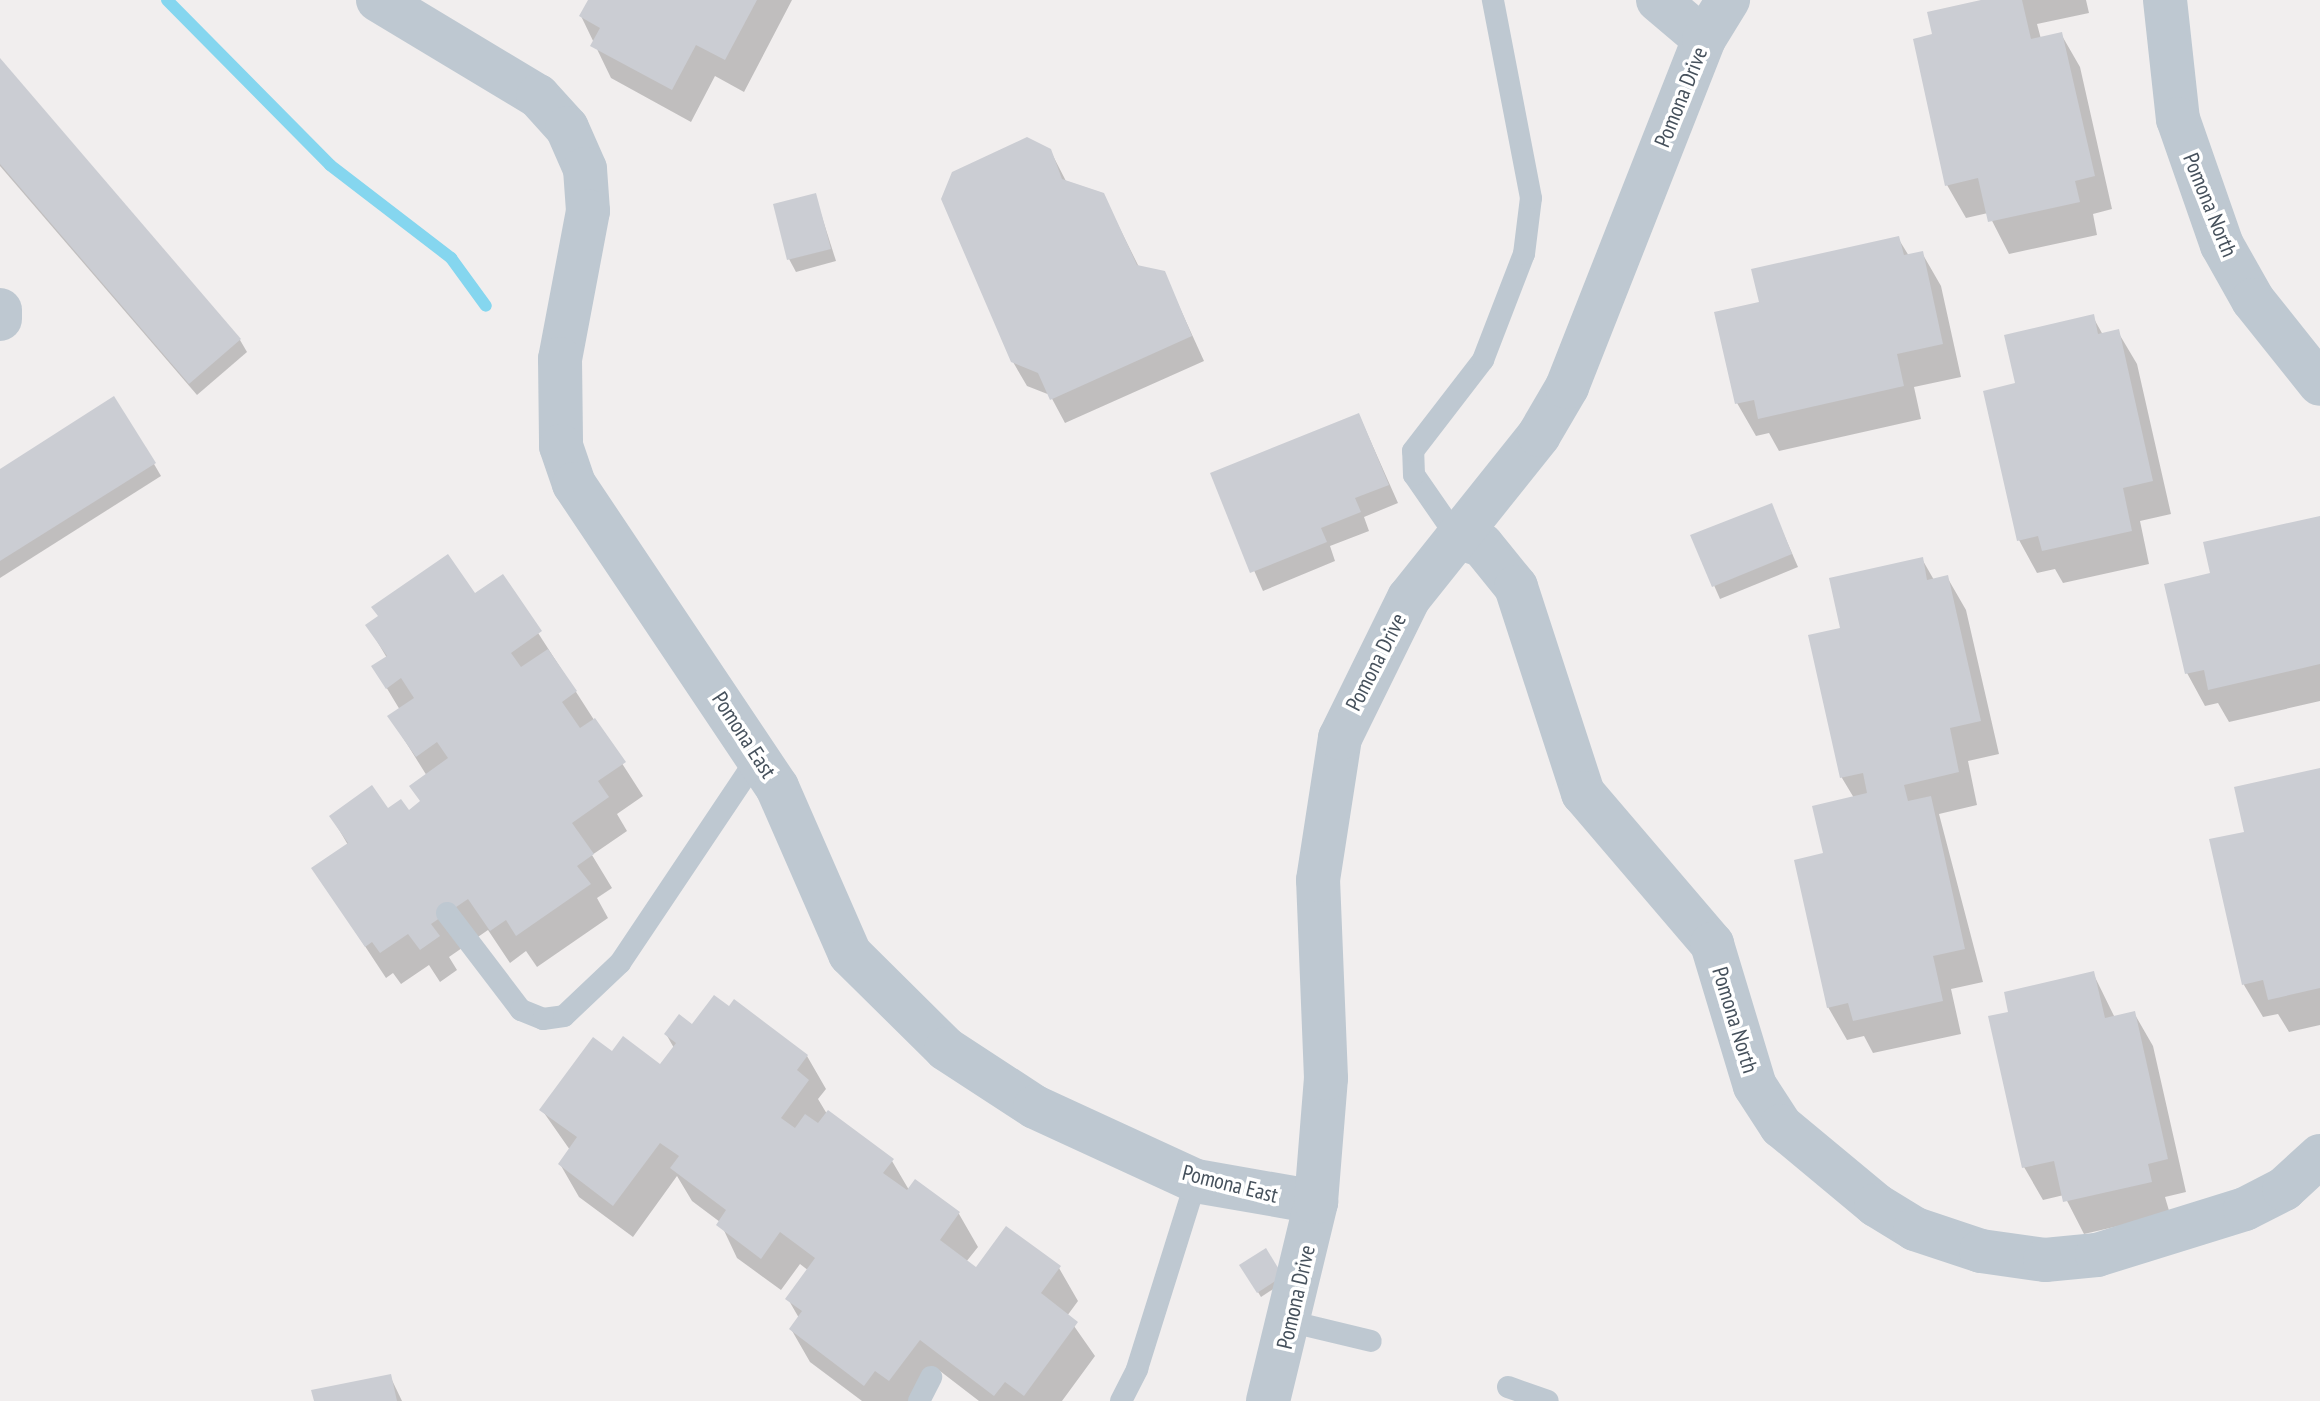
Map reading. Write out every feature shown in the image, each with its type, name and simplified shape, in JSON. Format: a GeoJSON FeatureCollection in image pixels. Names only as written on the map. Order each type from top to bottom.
{"type":"FeatureCollection","features":[{"type":"Feature","properties":{"kind":"street","name":"Pomona East"},"geometry":{"type":"LineString","coordinates":[[378,0],[538,96],[567,128],[585,169],[588,211],[556,405],[574,484],[758,757],[850,954],[885,993],[946,1049],[1035,1107],[1196,1181],[1316,1202]]}},
{"type":"Feature","properties":{"kind":"street"},"geometry":{"type":"LineString","coordinates":[[1658,0],[1704,39]]}},
{"type":"Feature","properties":{"kind":"street","name":"Pomona Drive"},"geometry":{"type":"LineString","coordinates":[[1268,1401],[1292,1322],[1316,1202],[1326,1078],[1318,880],[1329,782],[1351,706],[1409,598],[1539,435],[1567,387],[1704,39],[1728,0]]}},
{"type":"Feature","properties":{"kind":"street","name":"Pomona North"},"geometry":{"type":"LineString","coordinates":[[2165,0],[2178,119],[2222,245],[2269,324],[2320,384]]}},
{"type":"Feature","properties":{"kind":"street"},"geometry":{"type":"LineString","coordinates":[[0,310],[0,319]]}},
{"type":"Feature","properties":{"kind":"street","name":"Pomona North"},"geometry":{"type":"LineString","coordinates":[[1457,537],[1482,545],[1516,587],[1583,793],[1712,944],[1755,1086],[1781,1126],[1876,1205],[1915,1229],[1981,1251],[2045,1260],[2097,1255],[2245,1209],[2284,1189],[2320,1156]]}},
{"type":"Feature","properties":{"kind":"lane"},"geometry":{"type":"LineString","coordinates":[[1457,537],[1414,475],[1413,451],[1483,360],[1524,254],[1531,198],[1493,0]]}},
{"type":"Feature","properties":{"kind":"lane"},"geometry":{"type":"LineString","coordinates":[[447,913],[521,1010],[543,1019],[564,1016],[620,963],[758,757]]}},
{"type":"Feature","properties":{"kind":"lane"},"geometry":{"type":"LineString","coordinates":[[1121,1401],[1137,1369],[1196,1181]]}},
{"type":"Feature","properties":{"kind":"lane"},"geometry":{"type":"LineString","coordinates":[[1292,1322],[1371,1341]]}},
{"type":"Feature","properties":{"kind":"lane"},"geometry":{"type":"LineString","coordinates":[[919,1401],[931,1377]]}},
{"type":"Feature","properties":{"kind":"lane"},"geometry":{"type":"LineString","coordinates":[[1508,1387],[1548,1401]]}},
{"type":"Feature","properties":{"kind":"building"},"geometry":{"type":"Polygon","coordinates":[[[588,0],[757,0],[725,60],[696,45],[672,90],[590,46],[600,28],[579,16],[588,0]]]}},
{"type":"Feature","properties":{"kind":"building"},"geometry":{"type":"Polygon","coordinates":[[[1981,0],[2022,0],[2031,39],[2062,32],[2095,176],[2075,181],[2080,202],[1988,222],[1978,178],[1945,186],[1913,39],[1932,34],[1927,12],[1981,0]]]}},
{"type":"Feature","properties":{"kind":"building"},"geometry":{"type":"Polygon","coordinates":[[[0,58],[241,339],[189,384],[0,164],[0,58]]]}},
{"type":"Feature","properties":{"kind":"building"},"geometry":{"type":"Polygon","coordinates":[[[1027,137],[1051,149],[1062,179],[1104,193],[1137,265],[1165,271],[1192,336],[1050,400],[1038,373],[1011,362],[941,199],[952,172],[1027,137]]]}},
{"type":"Feature","properties":{"kind":"building"},"geometry":{"type":"Polygon","coordinates":[[[816,193],[831,249],[787,260],[773,204],[816,193]]]}},
{"type":"Feature","properties":{"kind":"building"},"geometry":{"type":"Polygon","coordinates":[[[1899,236],[1904,255],[1923,251],[1943,344],[1897,354],[1904,386],[1758,419],[1754,400],[1735,404],[1714,312],[1759,302],[1751,269],[1899,236]]]}},
{"type":"Feature","properties":{"kind":"building"},"geometry":{"type":"Polygon","coordinates":[[[2094,314],[2098,334],[2119,329],[2153,481],[2123,488],[2132,531],[2042,551],[2038,536],[2017,541],[1983,391],[2015,383],[2004,335],[2094,314]]]}},
{"type":"Feature","properties":{"kind":"building"},"geometry":{"type":"Polygon","coordinates":[[[114,396],[156,463],[0,561],[0,469],[114,396]]]}},
{"type":"Feature","properties":{"kind":"building"},"geometry":{"type":"Polygon","coordinates":[[[1359,413],[1389,485],[1355,498],[1361,512],[1321,528],[1327,542],[1250,573],[1210,473],[1359,413]]]}},
{"type":"Feature","properties":{"kind":"building"},"geometry":{"type":"Polygon","coordinates":[[[1772,503],[1792,554],[1712,587],[1690,535],[1772,503]]]}},
{"type":"Feature","properties":{"kind":"building"},"geometry":{"type":"Polygon","coordinates":[[[2320,516],[2320,664],[2208,690],[2204,670],[2185,674],[2164,584],[2210,573],[2203,542],[2320,516]]]}},
{"type":"Feature","properties":{"kind":"building"},"geometry":{"type":"Polygon","coordinates":[[[448,554],[475,593],[503,574],[542,631],[511,653],[521,667],[548,649],[577,691],[562,702],[580,728],[595,718],[626,762],[598,781],[609,797],[572,823],[594,854],[577,866],[591,884],[516,936],[506,920],[490,931],[468,899],[431,924],[440,936],[420,950],[408,934],[380,953],[372,942],[365,947],[311,868],[348,843],[329,816],[372,785],[388,808],[401,799],[409,810],[420,801],[409,786],[448,758],[437,742],[416,757],[387,716],[414,698],[401,678],[386,689],[371,666],[387,656],[365,625],[378,616],[371,607],[448,554]]]}},
{"type":"Feature","properties":{"kind":"building"},"geometry":{"type":"Polygon","coordinates":[[[1923,557],[1927,580],[1948,575],[1981,721],[1950,728],[1959,772],[1904,785],[1908,801],[1931,796],[1965,949],[1933,956],[1943,1001],[1853,1021],[1848,1003],[1827,1008],[1794,860],[1823,853],[1812,806],[1867,793],[1863,773],[1840,778],[1808,635],[1840,628],[1829,578],[1923,557]]]}},
{"type":"Feature","properties":{"kind":"building"},"geometry":{"type":"Polygon","coordinates":[[[2320,768],[2320,988],[2268,1000],[2263,980],[2242,985],[2209,839],[2244,832],[2234,787],[2320,768]]]}},
{"type":"Feature","properties":{"kind":"building"},"geometry":{"type":"Polygon","coordinates":[[[2094,971],[2105,1018],[2135,1011],[2168,1159],[2148,1164],[2152,1182],[2063,1202],[2054,1161],[2022,1168],[1988,1016],[2008,1012],[2004,992],[2094,971]]]}},
{"type":"Feature","properties":{"kind":"building"},"geometry":{"type":"Polygon","coordinates":[[[714,995],[729,1006],[734,999],[808,1055],[797,1070],[809,1080],[781,1118],[795,1128],[805,1114],[818,1123],[828,1110],[894,1159],[883,1173],[907,1190],[915,1179],[960,1212],[940,1240],[976,1267],[1006,1226],[1061,1266],[1041,1293],[1078,1322],[1024,1396],[1005,1382],[994,1396],[920,1340],[889,1381],[875,1371],[864,1386],[789,1329],[802,1311],[785,1299],[815,1258],[780,1232],[761,1259],[716,1225],[726,1210],[670,1168],[679,1156],[660,1143],[613,1206],[558,1164],[577,1137],[539,1110],[593,1037],[612,1051],[623,1036],[660,1064],[676,1043],[664,1034],[679,1014],[692,1024],[714,995]]]}},
{"type":"Feature","properties":{"kind":"building"},"geometry":{"type":"Polygon","coordinates":[[[1266,1248],[1283,1276],[1257,1293],[1239,1265],[1266,1248]]]}},
{"type":"Feature","properties":{"kind":"building"},"geometry":{"type":"Polygon","coordinates":[[[391,1374],[397,1401],[314,1401],[311,1390],[391,1374]]]}},
{"type":"Feature","properties":{"kind":"waterway"},"geometry":{"type":"LineString","coordinates":[[167,0],[330,165],[451,258],[486,306]]}}]}
